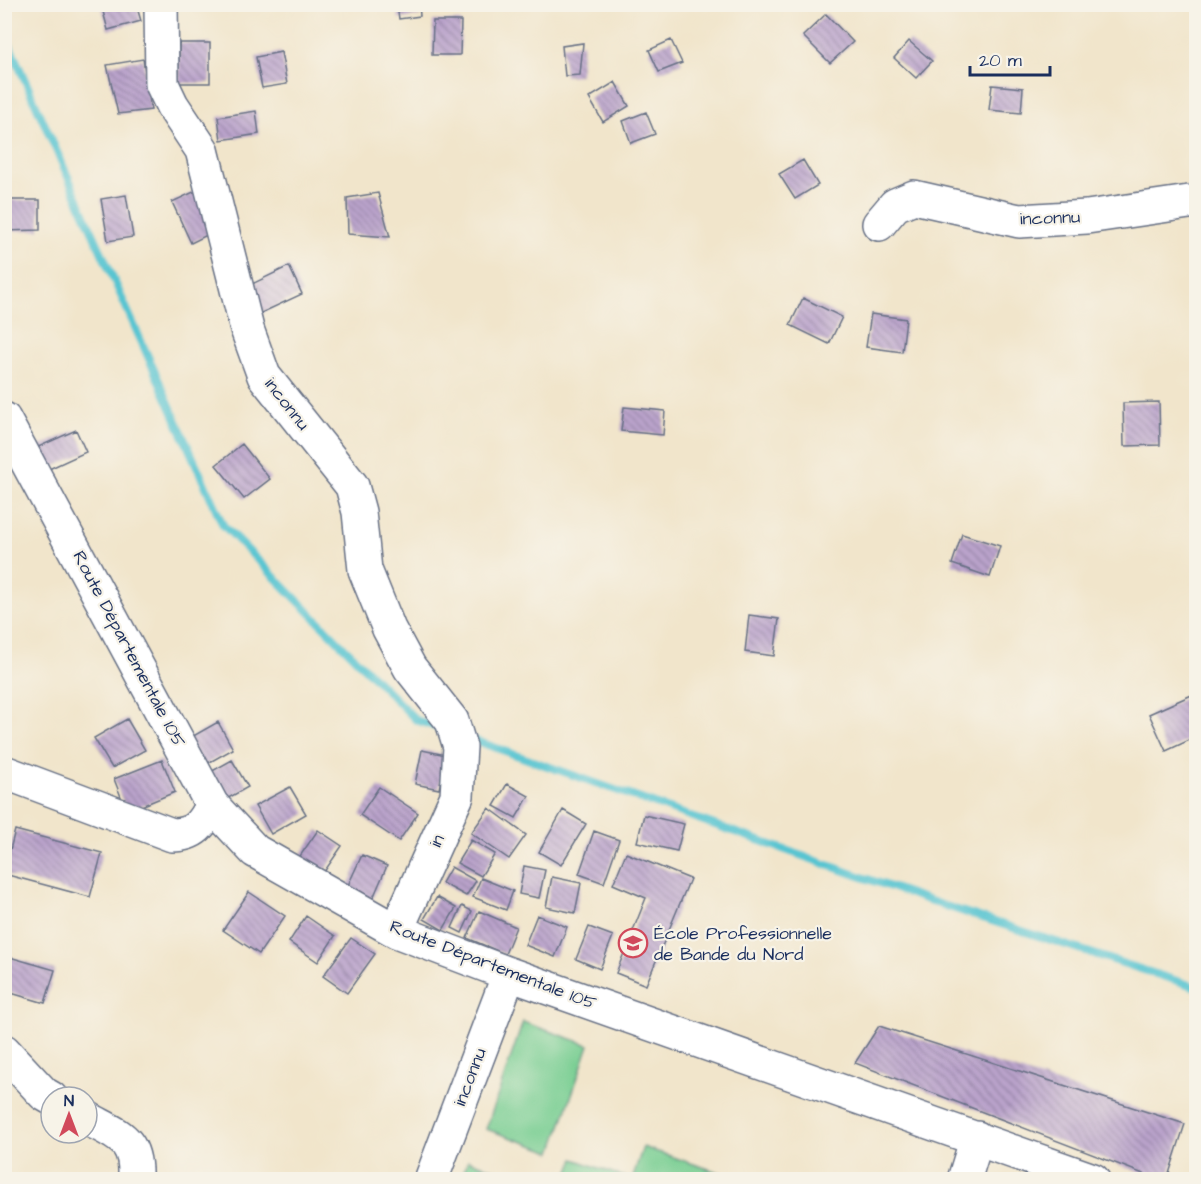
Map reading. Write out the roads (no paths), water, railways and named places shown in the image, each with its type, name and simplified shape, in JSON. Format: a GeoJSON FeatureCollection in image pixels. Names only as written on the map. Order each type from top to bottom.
{"type":"FeatureCollection","features":[{"type":"Feature","properties":{"kind":"street","name":"inconnu"},"geometry":{"type":"LineString","coordinates":[[161,4],[162,84],[172,105],[189,126],[202,150],[247,329],[264,376],[352,486],[359,512],[365,570],[389,630],[410,668],[452,721],[460,747]]}},
{"type":"Feature","properties":{"kind":"street","name":"inconnu"},"geometry":{"type":"LineString","coordinates":[[879,224],[895,205],[914,197],[1019,221],[1096,216],[1197,201]]}},
{"type":"Feature","properties":{"kind":"street","name":"Route Départementale 105"},"geometry":{"type":"LineString","coordinates":[[4,418],[213,805],[255,851],[396,931],[509,974],[1093,1179]]}},
{"type":"Feature","properties":{"kind":"street","name":"in"},"geometry":{"type":"LineString","coordinates":[[396,931],[457,796],[460,747]]}},
{"type":"Feature","properties":{"kind":"street"},"geometry":{"type":"LineString","coordinates":[[4,772],[172,836],[186,835],[201,826],[213,805]]}},
{"type":"Feature","properties":{"kind":"street","name":"inconnu"},"geometry":{"type":"LineString","coordinates":[[431,1179],[509,974]]}},
{"type":"Feature","properties":{"kind":"street"},"geometry":{"type":"LineString","coordinates":[[8,1059],[39,1087]]}},
{"type":"Feature","properties":{"kind":"street"},"geometry":{"type":"LineString","coordinates":[[99,1124],[123,1137],[133,1151],[135,1179]]}},
{"type":"Feature","properties":{"kind":"street"},"geometry":{"type":"LineString","coordinates":[[964,1179],[977,1138]]}},
{"type":"Feature","properties":{"kind":"waterway"},"geometry":{"type":"LineString","coordinates":[[4,33],[223,525],[416,720],[444,730]]}},
{"type":"Feature","properties":{"kind":"waterway"},"geometry":{"type":"LineString","coordinates":[[465,737],[936,903],[1196,987]]}},
{"type":"Feature","properties":{"kind":"place","name":"École Professionnelle de Bande du Nord"},"geometry":{"type":"Point","coordinates":[633,943]}}]}
